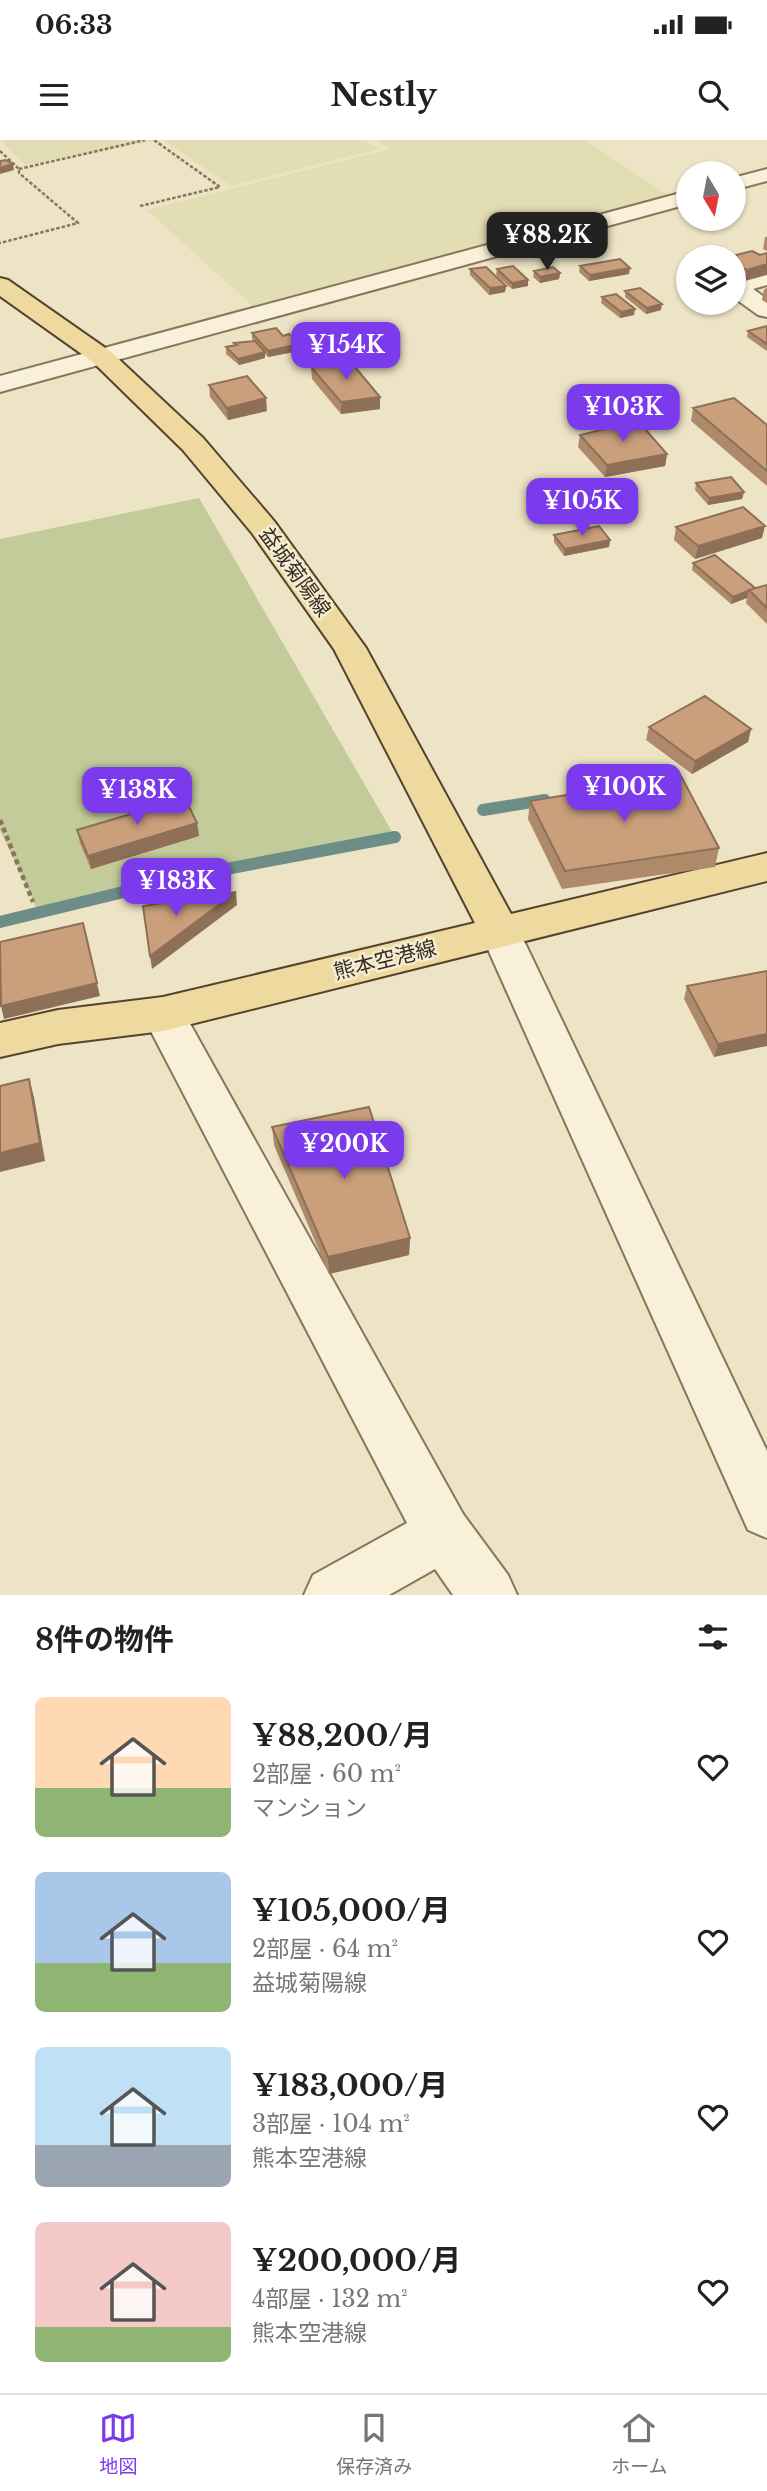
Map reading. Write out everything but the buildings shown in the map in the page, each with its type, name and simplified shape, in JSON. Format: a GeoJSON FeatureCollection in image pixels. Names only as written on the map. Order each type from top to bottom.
{"type":"FeatureCollection","features":[{"type":"Feature","properties":{"kind":"main road","name":"益城菊陽線"},"geometry":{"type":"LineString","coordinates":[[0,285],[102,356],[193,444],[262,527],[350,648],[503,938]]}},
{"type":"Feature","properties":{"kind":"main road","name":"熊本空港線"},"geometry":{"type":"LineString","coordinates":[[0,1040],[58,1027],[163,1014],[503,938],[767,867]]}},
{"type":"Feature","properties":{"kind":"street"},"geometry":{"type":"LineString","coordinates":[[746,181],[767,175]]}},
{"type":"Feature","properties":{"kind":"street"},"geometry":{"type":"LineString","coordinates":[[0,384],[676,200]]}},
{"type":"Feature","properties":{"kind":"street"},"geometry":{"type":"LineString","coordinates":[[767,278],[734,287],[767,310]]}},
{"type":"Feature","properties":{"kind":"street"},"geometry":{"type":"LineString","coordinates":[[503,938],[767,1511]]}},
{"type":"Feature","properties":{"kind":"street"},"geometry":{"type":"LineString","coordinates":[[163,1014],[443,1534],[488,1595]]}},
{"type":"Feature","properties":{"kind":"street"},"geometry":{"type":"LineString","coordinates":[[333,1595],[443,1534]]}},
{"type":"Feature","properties":{"kind":"path"},"geometry":{"type":"LineString","coordinates":[[19,169],[145,140]]}},
{"type":"Feature","properties":{"kind":"path"},"geometry":{"type":"LineString","coordinates":[[140,206],[220,187],[154,140]]}},
{"type":"Feature","properties":{"kind":"path"},"geometry":{"type":"LineString","coordinates":[[0,151],[19,169],[19,173],[78,223],[0,243]]}},
{"type":"Feature","properties":{"kind":"path"},"geometry":{"type":"LineString","coordinates":[[0,820],[33,902]]}},
{"type":"Feature","properties":{"kind":"shaded area"},"geometry":{"type":"Polygon","coordinates":[[[0,140],[161,140],[25,165],[0,140]]]}},
{"type":"Feature","properties":{"kind":"shaded area"},"geometry":{"type":"Polygon","coordinates":[[[163,140],[364,140],[379,149],[387,147],[377,140],[585,140],[671,197],[257,310],[147,210],[391,149],[388,147],[231,186],[163,140]]]}},
{"type":"Feature","properties":{"kind":"green space"},"geometry":{"type":"Polygon","coordinates":[[[199,498],[395,837],[38,911],[0,830],[0,539],[199,498]]]}},
{"type":"Feature","properties":{"kind":"waterway"},"geometry":{"type":"LineString","coordinates":[[483,810],[545,800]]}},
{"type":"Feature","properties":{"kind":"waterway"},"geometry":{"type":"LineString","coordinates":[[0,922],[194,875],[395,837]]}}]}
